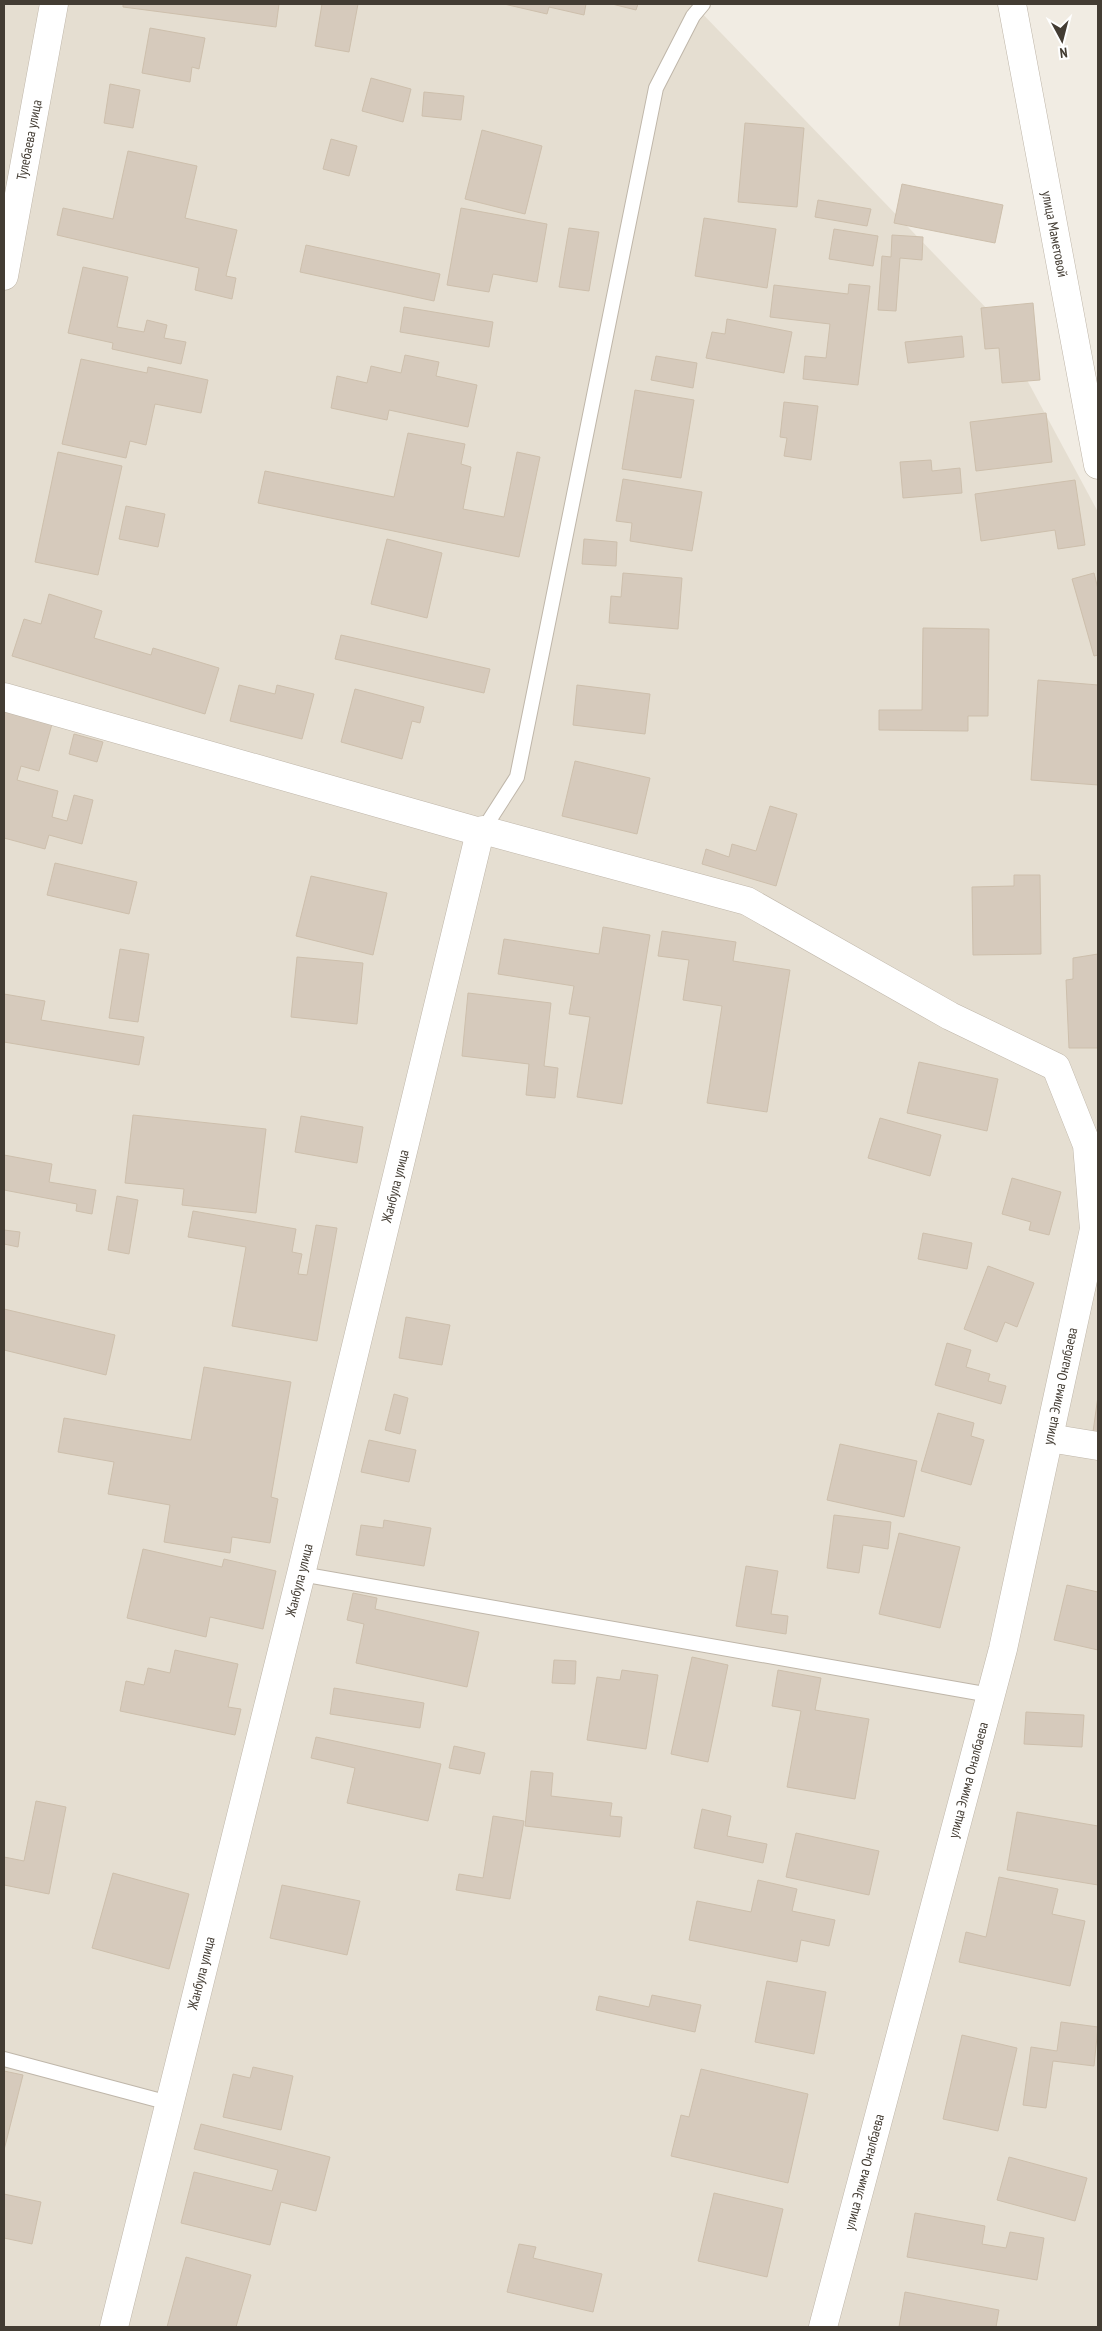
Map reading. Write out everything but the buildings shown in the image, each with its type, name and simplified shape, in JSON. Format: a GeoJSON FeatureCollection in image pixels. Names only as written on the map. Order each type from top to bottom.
{"type":"FeatureCollection","features":[{"type":"Feature","properties":{"kind":"street","name":"Тулебаева улица"},"geometry":{"type":"LineString","coordinates":[[4,276],[54,4]]}},
{"type":"Feature","properties":{"kind":"street","name":"улица Маметовой"},"geometry":{"type":"LineString","coordinates":[[1012,4],[1098,465]]}},
{"type":"Feature","properties":{"kind":"street","name":"улица Элима Оналбаева"},"geometry":{"type":"LineString","coordinates":[[4,697],[482,831],[747,901],[950,1016],[1056,1068],[1087,1145],[1094,1229],[1003,1649],[823,2327]]}},
{"type":"Feature","properties":{"kind":"street","name":"Жанбула улица"},"geometry":{"type":"LineString","coordinates":[[114,2327],[301,1574],[482,831]]}},
{"type":"Feature","properties":{"kind":"street"},"geometry":{"type":"LineString","coordinates":[[1049,1438],[1098,1446]]}},
{"type":"Feature","properties":{"kind":"lane"},"geometry":{"type":"LineString","coordinates":[[482,831],[517,777],[656,88],[693,16],[703,4]]}},
{"type":"Feature","properties":{"kind":"lane"},"geometry":{"type":"LineString","coordinates":[[301,1574],[990,1695]]}},
{"type":"Feature","properties":{"kind":"lane"},"geometry":{"type":"LineString","coordinates":[[4,2059],[169,2103]]}},
{"type":"Feature","properties":{"kind":"shaded area"},"geometry":{"type":"Polygon","coordinates":[[[4,4],[693,4],[991,313],[1098,512],[1098,2327],[4,2327],[4,4]]]}}]}
